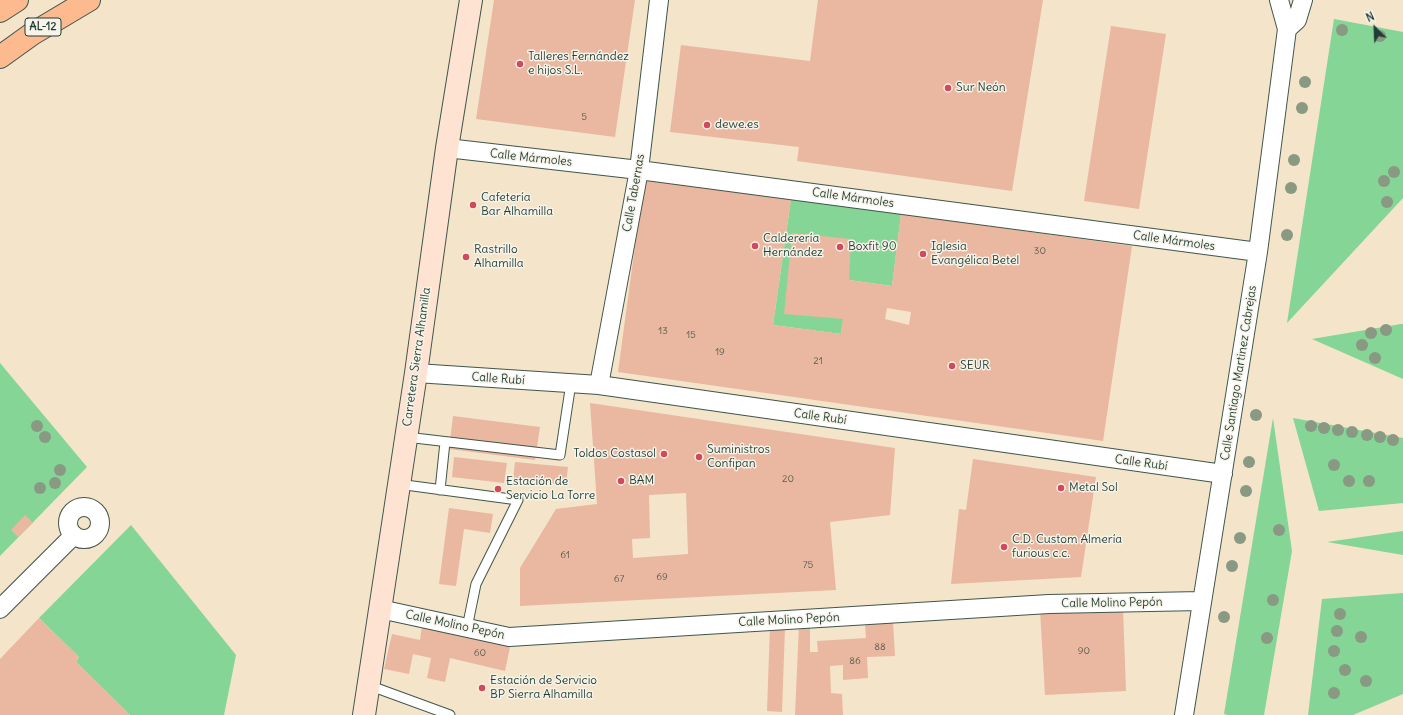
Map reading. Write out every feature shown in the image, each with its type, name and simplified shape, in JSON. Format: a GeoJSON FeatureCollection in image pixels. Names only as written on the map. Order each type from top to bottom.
{"type":"FeatureCollection","features":[{"type":"Feature","properties":{"kind":"highway"},"geometry":{"type":"LineString","coordinates":[[0,11],[17,0]]}},
{"type":"Feature","properties":{"kind":"highway","name":"AL-12"},"geometry":{"type":"LineString","coordinates":[[0,57],[32,34],[89,0]]}},
{"type":"Feature","properties":{"kind":"main road","name":"Carretera Sierra Alhamilla"},"geometry":{"type":"LineString","coordinates":[[364,715],[398,484],[416,374],[447,148],[471,0]]}},
{"type":"Feature","properties":{"kind":"street","name":"Calle Tabernas"},"geometry":{"type":"LineString","coordinates":[[599,385],[639,170],[659,0]]}},
{"type":"Feature","properties":{"kind":"street","name":"Calle Santiago Martinez Cabrejas"},"geometry":{"type":"LineString","coordinates":[[1184,715],[1201,601],[1223,474],[1258,252],[1287,29],[1279,0]]}},
{"type":"Feature","properties":{"kind":"street"},"geometry":{"type":"LineString","coordinates":[[1287,29],[1297,20],[1303,0]]}},
{"type":"Feature","properties":{"kind":"street","name":"Calle Mármoles"},"geometry":{"type":"LineString","coordinates":[[447,148],[639,170],[1258,252]]}},
{"type":"Feature","properties":{"kind":"street","name":"Calle Rubí"},"geometry":{"type":"LineString","coordinates":[[416,374],[599,385],[1223,474]]}},
{"type":"Feature","properties":{"kind":"street"},"geometry":{"type":"LineString","coordinates":[[0,609],[74,535]]}},
{"type":"Feature","properties":{"kind":"street","name":"Calle Molino Pepón"},"geometry":{"type":"LineString","coordinates":[[380,609],[509,637],[1037,605],[1201,601]]}},
{"type":"Feature","properties":{"kind":"lane"},"geometry":{"type":"LineString","coordinates":[[406,438],[560,455],[571,383]]}},
{"type":"Feature","properties":{"kind":"lane"},"geometry":{"type":"LineString","coordinates":[[440,490],[445,442]]}},
{"type":"Feature","properties":{"kind":"lane"},"geometry":{"type":"LineString","coordinates":[[398,484],[518,500],[476,584],[467,628]]}},
{"type":"Feature","properties":{"kind":"lane"},"geometry":{"type":"LineString","coordinates":[[368,685],[450,715]]}},
{"type":"Feature","properties":{"kind":"green space"},"geometry":{"type":"Polygon","coordinates":[[[1334,19],[1403,32],[1403,198],[1287,323],[1334,19]]]}},
{"type":"Feature","properties":{"kind":"green space","name":"Boxfit 90"},"geometry":{"type":"Polygon","coordinates":[[[791,199],[901,214],[892,286],[849,280],[841,334],[773,325],[791,199]]]}},
{"type":"Feature","properties":{"kind":"green space"},"geometry":{"type":"Polygon","coordinates":[[[1401,324],[1403,324],[1403,379],[1312,339],[1401,324]]]}},
{"type":"Feature","properties":{"kind":"green space"},"geometry":{"type":"Polygon","coordinates":[[[0,363],[87,467],[0,556],[0,363]]]}},
{"type":"Feature","properties":{"kind":"green space"},"geometry":{"type":"Polygon","coordinates":[[[1273,418],[1292,551],[1264,715],[1228,715],[1224,714],[1273,418]]]}},
{"type":"Feature","properties":{"kind":"green space"},"geometry":{"type":"Polygon","coordinates":[[[1293,418],[1403,438],[1403,503],[1319,511],[1293,418]]]}},
{"type":"Feature","properties":{"kind":"green space"},"geometry":{"type":"Polygon","coordinates":[[[131,525],[236,655],[224,715],[130,715],[76,662],[79,657],[39,618],[131,525]]]}},
{"type":"Feature","properties":{"kind":"green space"},"geometry":{"type":"Polygon","coordinates":[[[1403,531],[1403,555],[1327,542],[1403,531]]]}},
{"type":"Feature","properties":{"kind":"green space"},"geometry":{"type":"Polygon","coordinates":[[[1403,593],[1403,694],[1353,715],[1308,715],[1322,599],[1403,593]]]}},
{"type":"Feature","properties":{"kind":"building"},"geometry":{"type":"Polygon","coordinates":[[[494,0],[635,0],[615,137],[476,119],[494,0]]]}},
{"type":"Feature","properties":{"kind":"building"},"geometry":{"type":"Polygon","coordinates":[[[818,0],[1043,0],[1012,191],[797,161],[799,147],[670,132],[681,45],[810,61],[818,0]]]}},
{"type":"Feature","properties":{"kind":"building"},"geometry":{"type":"Polygon","coordinates":[[[1111,26],[1166,34],[1139,209],[1084,201],[1111,26]]]}},
{"type":"Feature","properties":{"kind":"building"},"geometry":{"type":"Polygon","coordinates":[[[644,179],[791,199],[773,325],[841,334],[843,319],[784,314],[792,233],[851,239],[849,280],[892,286],[901,214],[1132,246],[1103,441],[618,372],[644,179]],[[887,308],[885,319],[909,325],[911,312],[887,308]]]}},
{"type":"Feature","properties":{"kind":"building"},"geometry":{"type":"Polygon","coordinates":[[[590,403],[895,448],[890,515],[830,522],[836,590],[520,606],[520,568],[556,509],[597,504],[590,403]],[[686,493],[649,495],[650,538],[632,539],[633,558],[688,554],[686,493]]]}},
{"type":"Feature","properties":{"kind":"building"},"geometry":{"type":"Polygon","coordinates":[[[453,416],[540,427],[535,460],[449,449],[453,416]]]}},
{"type":"Feature","properties":{"kind":"building"},"geometry":{"type":"Polygon","coordinates":[[[454,457],[507,463],[504,483],[452,477],[454,457]]]}},
{"type":"Feature","properties":{"kind":"building"},"geometry":{"type":"Polygon","coordinates":[[[973,459],[1096,477],[1081,577],[951,584],[959,509],[966,510],[973,459]]]}},
{"type":"Feature","properties":{"kind":"building"},"geometry":{"type":"Polygon","coordinates":[[[515,462],[568,467],[566,485],[513,480],[515,462]]]}},
{"type":"Feature","properties":{"kind":"building"},"geometry":{"type":"Polygon","coordinates":[[[449,508],[493,514],[490,533],[464,529],[456,586],[439,584],[449,508]]]}},
{"type":"Feature","properties":{"kind":"building"},"geometry":{"type":"Polygon","coordinates":[[[25,515],[33,523],[18,537],[11,530],[25,515]]]}},
{"type":"Feature","properties":{"kind":"building"},"geometry":{"type":"Polygon","coordinates":[[[1123,609],[1126,691],[1045,695],[1040,610],[1123,609]]]}},
{"type":"Feature","properties":{"kind":"building"},"geometry":{"type":"Polygon","coordinates":[[[39,618],[79,657],[76,662],[130,715],[0,715],[0,659],[39,618]]]}},
{"type":"Feature","properties":{"kind":"building"},"geometry":{"type":"Polygon","coordinates":[[[893,622],[895,656],[867,657],[868,678],[843,680],[843,665],[830,666],[831,693],[842,694],[843,715],[795,715],[799,625],[810,625],[810,652],[818,652],[817,641],[866,638],[865,623],[893,622]]]}},
{"type":"Feature","properties":{"kind":"building"},"geometry":{"type":"Polygon","coordinates":[[[422,626],[510,647],[505,671],[450,658],[445,682],[427,678],[431,658],[413,654],[409,674],[384,669],[392,634],[420,640],[422,626]]]}},
{"type":"Feature","properties":{"kind":"building"},"geometry":{"type":"Polygon","coordinates":[[[770,626],[785,627],[782,712],[767,711],[770,626]]]}},
{"type":"Feature","properties":{"kind":"place","name":"Talleres Fernández e hijos S.L."},"geometry":{"type":"Point","coordinates":[520,64]}},
{"type":"Feature","properties":{"kind":"place","name":"Sur Neón"},"geometry":{"type":"Point","coordinates":[948,88]}},
{"type":"Feature","properties":{"kind":"place","name":"dewe.es"},"geometry":{"type":"Point","coordinates":[707,125]}},
{"type":"Feature","properties":{"kind":"place","name":"Cafetería Bar Alhamilla"},"geometry":{"type":"Point","coordinates":[473,205]}},
{"type":"Feature","properties":{"kind":"place","name":"Calderería Hernández"},"geometry":{"type":"Point","coordinates":[755,246]}},
{"type":"Feature","properties":{"kind":"place","name":"Boxfit 90"},"geometry":{"type":"Point","coordinates":[840,247]}},
{"type":"Feature","properties":{"kind":"place","name":"Iglesia Evangélica Betel"},"geometry":{"type":"Point","coordinates":[923,254]}},
{"type":"Feature","properties":{"kind":"place","name":"Rastrillo Alhamilla"},"geometry":{"type":"Point","coordinates":[466,257]}},
{"type":"Feature","properties":{"kind":"place","name":"SEUR"},"geometry":{"type":"Point","coordinates":[952,366]}},
{"type":"Feature","properties":{"kind":"place","name":"Toldos Costasol"},"geometry":{"type":"Point","coordinates":[664,454]}},
{"type":"Feature","properties":{"kind":"place","name":"Suministros Confipan"},"geometry":{"type":"Point","coordinates":[699,457]}},
{"type":"Feature","properties":{"kind":"place","name":"BAM"},"geometry":{"type":"Point","coordinates":[621,481]}},
{"type":"Feature","properties":{"kind":"place","name":"Metal Sol"},"geometry":{"type":"Point","coordinates":[1061,488]}},
{"type":"Feature","properties":{"kind":"place","name":"Estación de Servicio La Torre"},"geometry":{"type":"Point","coordinates":[498,489]}},
{"type":"Feature","properties":{"kind":"place","name":"C.D. Custom Almería furious c.c."},"geometry":{"type":"Point","coordinates":[1004,547]}},
{"type":"Feature","properties":{"kind":"place","name":"Estación de Servicio BP Sierra Alhamilla"},"geometry":{"type":"Point","coordinates":[482,688]}}]}
